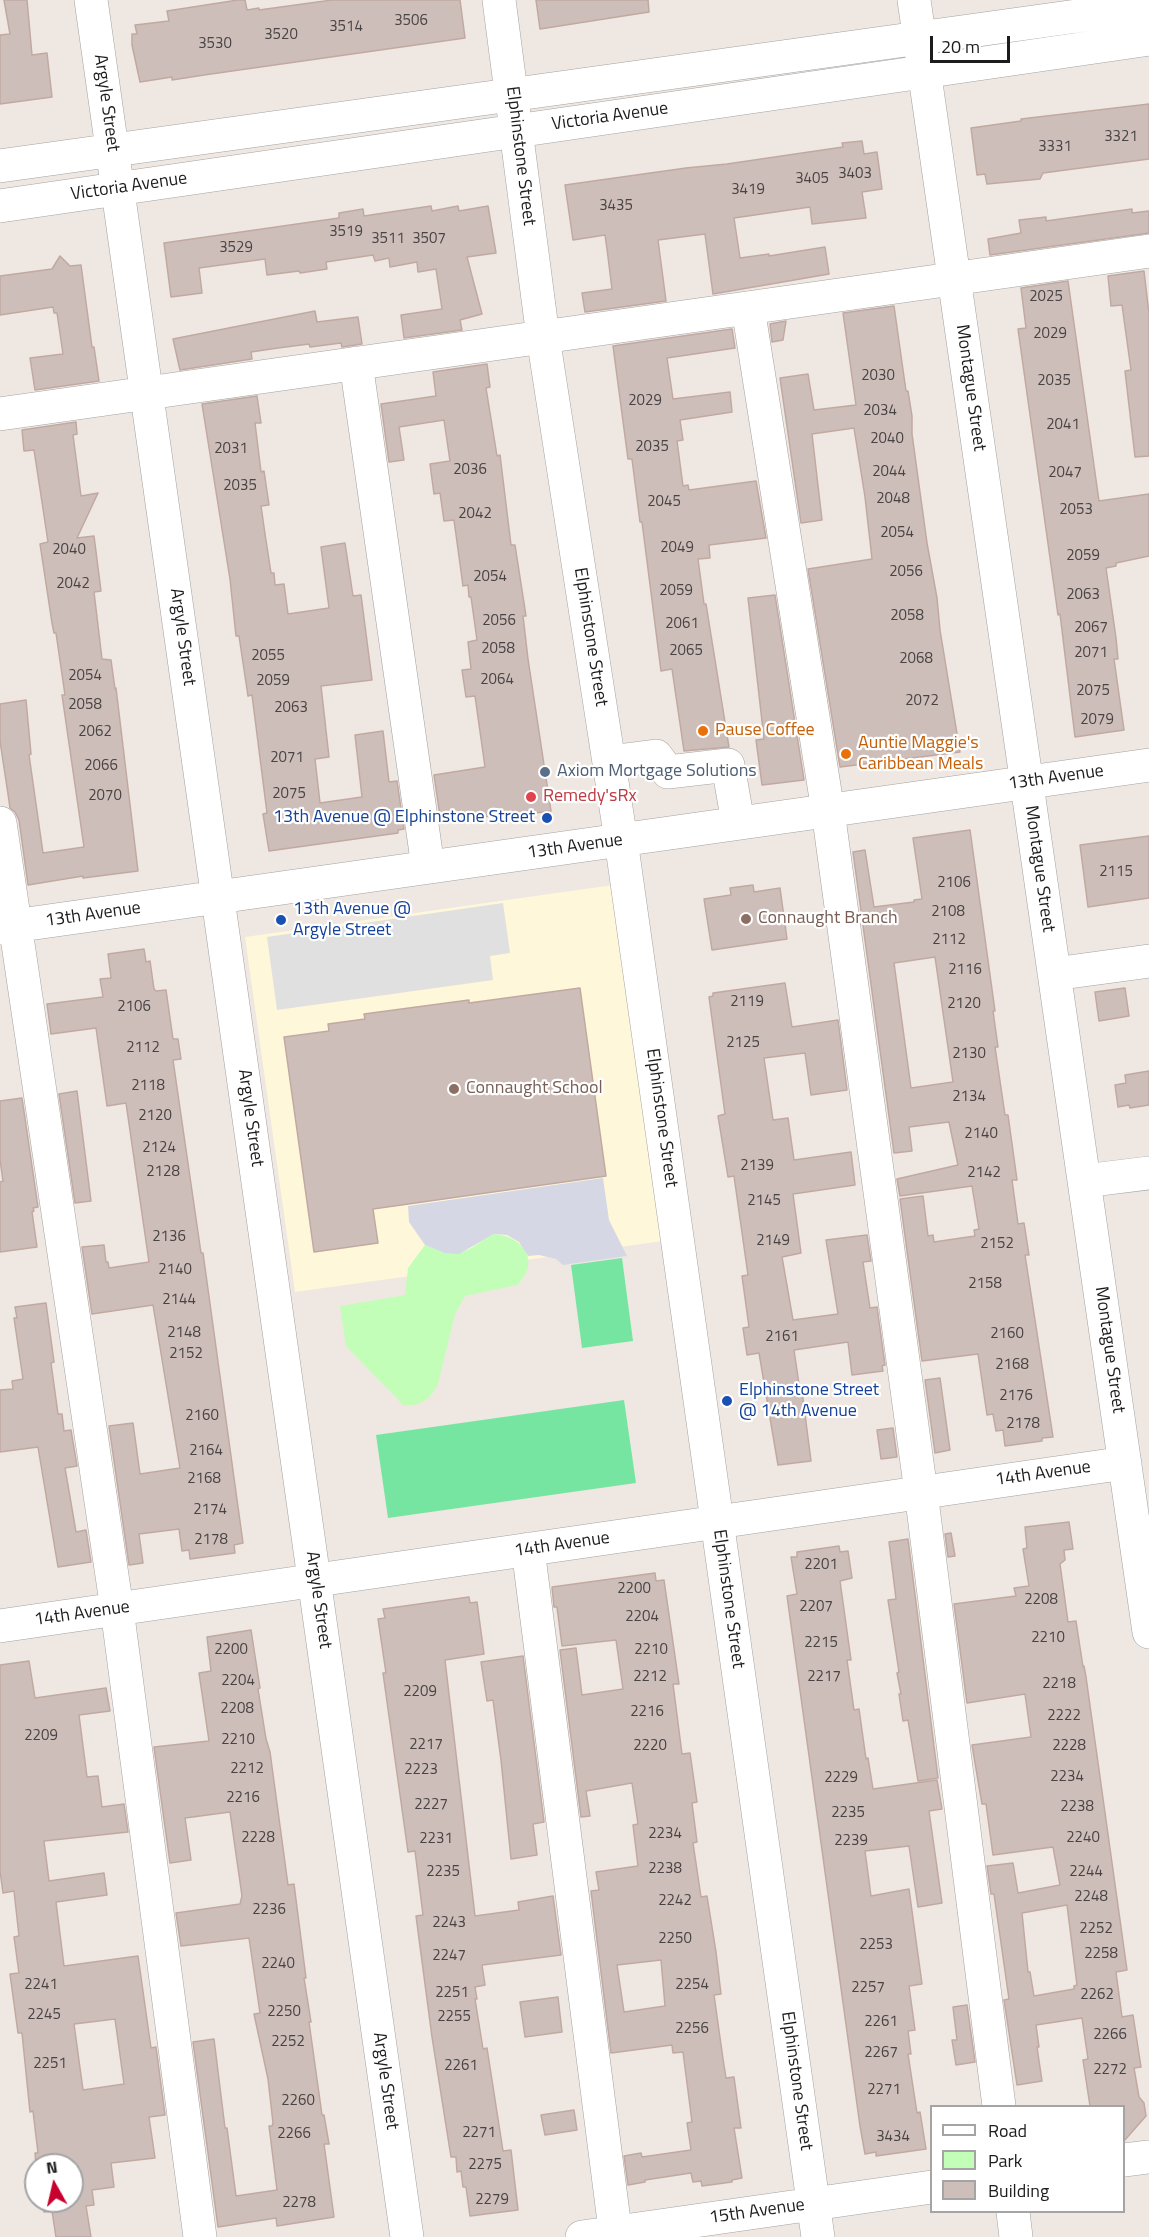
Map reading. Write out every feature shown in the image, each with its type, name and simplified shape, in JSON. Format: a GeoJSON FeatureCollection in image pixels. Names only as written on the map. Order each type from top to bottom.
{"type":"FeatureCollection","features":[{"type":"Feature","properties":{"kind":"street","name":"Argyle Street"},"geometry":{"type":"LineString","coordinates":[[91,0],[407,2237]]}},
{"type":"Feature","properties":{"kind":"street","name":"Elphinstone Street"},"geometry":{"type":"LineString","coordinates":[[499,0],[543,337],[621,840],[818,2237]]}},
{"type":"Feature","properties":{"kind":"street","name":"Montague Street"},"geometry":{"type":"LineString","coordinates":[[914,0],[1149,1632]]}},
{"type":"Feature","properties":{"kind":"street","name":"Victoria Avenue"},"geometry":{"type":"LineString","coordinates":[[0,206],[516,130],[922,55],[1149,6]]}},
{"type":"Feature","properties":{"kind":"street","name":"Victoria Avenue"},"geometry":{"type":"LineString","coordinates":[[0,166],[512,94],[922,55],[1149,39]]}},
{"type":"Feature","properties":{"kind":"street"},"geometry":{"type":"LineString","coordinates":[[0,414],[1149,251]]}},
{"type":"Feature","properties":{"kind":"street"},"geometry":{"type":"LineString","coordinates":[[748,308],[828,811],[921,1492],[999,2105]]}},
{"type":"Feature","properties":{"kind":"street"},"geometry":{"type":"LineString","coordinates":[[356,363],[428,867]]}},
{"type":"Feature","properties":{"kind":"street"},"geometry":{"type":"LineString","coordinates":[[609,762],[656,756],[668,772],[728,765],[738,823]]}},
{"type":"Feature","properties":{"kind":"street","name":"13th Avenue"},"geometry":{"type":"LineString","coordinates":[[8,927],[1149,765]]}},
{"type":"Feature","properties":{"kind":"street"},"geometry":{"type":"LineString","coordinates":[[0,824],[8,927],[117,1609],[200,2237]]}},
{"type":"Feature","properties":{"kind":"street"},"geometry":{"type":"LineString","coordinates":[[1054,974],[1149,961]]}},
{"type":"Feature","properties":{"kind":"street"},"geometry":{"type":"LineString","coordinates":[[1084,1181],[1149,1173]]}},
{"type":"Feature","properties":{"kind":"street","name":"14th Avenue"},"geometry":{"type":"LineString","coordinates":[[0,1626],[1125,1462]]}},
{"type":"Feature","properties":{"kind":"street"},"geometry":{"type":"LineString","coordinates":[[528,1550],[616,2235]]}},
{"type":"Feature","properties":{"kind":"street"},"geometry":{"type":"LineString","coordinates":[[1125,2160],[1149,2157]]}},
{"type":"Feature","properties":{"kind":"street","name":"15th Avenue"},"geometry":{"type":"LineString","coordinates":[[582,2237],[616,2235],[930,2187]]}},
{"type":"Feature","properties":{"kind":"street"},"geometry":{"type":"LineString","coordinates":[[1013,2213],[1016,2237]]}},
{"type":"Feature","properties":{"kind":"shaded area","name":"Connaught School"},"geometry":{"type":"Polygon","coordinates":[[[613,885],[663,1241],[295,1292],[245,937],[613,885]]]}},
{"type":"Feature","properties":{"kind":"shaded area"},"geometry":{"type":"Polygon","coordinates":[[[503,903],[510,953],[490,956],[493,980],[277,1010],[267,937],[503,903]]]}},
{"type":"Feature","properties":{"kind":"shaded area"},"geometry":{"type":"Polygon","coordinates":[[[603,1178],[609,1220],[627,1256],[563,1265],[556,1259],[539,1255],[528,1256],[519,1242],[507,1235],[494,1234],[459,1254],[445,1253],[425,1245],[409,1222],[408,1206],[603,1178]]]}},
{"type":"Feature","properties":{"kind":"green space"},"geometry":{"type":"Polygon","coordinates":[[[494,1234],[513,1240],[526,1252],[528,1268],[524,1276],[517,1285],[465,1296],[455,1314],[435,1390],[424,1401],[415,1405],[403,1405],[346,1346],[340,1306],[405,1295],[408,1268],[425,1245],[443,1251],[461,1252],[494,1234]]]}},
{"type":"Feature","properties":{"kind":"green space"},"geometry":{"type":"Polygon","coordinates":[[[622,1258],[633,1341],[582,1348],[571,1265],[622,1258]]]}},
{"type":"Feature","properties":{"kind":"green space"},"geometry":{"type":"Polygon","coordinates":[[[624,1400],[636,1483],[388,1518],[376,1435],[624,1400]]]}},
{"type":"Feature","properties":{"kind":"building"},"geometry":{"type":"Polygon","coordinates":[[[4,0],[27,0],[32,55],[47,53],[52,97],[0,104],[0,35],[10,34],[4,0]]]}},
{"type":"Feature","properties":{"kind":"building"},"geometry":{"type":"Polygon","coordinates":[[[245,0],[247,10],[259,8],[259,10],[332,0],[460,0],[465,38],[172,80],[172,77],[140,82],[132,45],[132,34],[137,34],[135,25],[169,21],[167,11],[245,0]]]}},
{"type":"Feature","properties":{"kind":"building"},"geometry":{"type":"Polygon","coordinates":[[[536,0],[648,0],[649,12],[540,29],[536,0]]]}},
{"type":"Feature","properties":{"kind":"building"},"geometry":{"type":"Polygon","coordinates":[[[1149,104],[1149,159],[1043,173],[1040,179],[987,184],[985,174],[977,175],[971,128],[1021,121],[1021,119],[1149,104]]]}},
{"type":"Feature","properties":{"kind":"building"},"geometry":{"type":"Polygon","coordinates":[[[862,141],[864,154],[877,152],[882,189],[862,192],[866,218],[812,224],[810,207],[734,218],[740,258],[825,247],[829,274],[713,294],[705,234],[658,240],[666,301],[585,312],[582,293],[612,289],[605,235],[573,240],[565,185],[843,147],[842,143],[862,141]]]}},
{"type":"Feature","properties":{"kind":"building"},"geometry":{"type":"Polygon","coordinates":[[[431,206],[432,211],[458,206],[459,211],[488,206],[496,253],[467,257],[482,314],[460,320],[462,330],[404,338],[401,315],[442,309],[436,269],[418,272],[417,262],[390,267],[389,258],[375,261],[373,255],[326,262],[327,269],[300,273],[299,271],[267,275],[265,259],[199,268],[202,293],[171,297],[164,243],[339,218],[339,213],[363,209],[364,216],[431,206]]]}},
{"type":"Feature","properties":{"kind":"building"},"geometry":{"type":"Polygon","coordinates":[[[1132,209],[1132,213],[1149,211],[1149,233],[990,255],[988,239],[1021,233],[1019,220],[1046,217],[1046,221],[1132,209]]]}},
{"type":"Feature","properties":{"kind":"building"},"geometry":{"type":"Polygon","coordinates":[[[60,256],[70,266],[81,265],[99,381],[35,390],[30,358],[63,354],[57,313],[54,313],[53,307],[0,315],[0,276],[52,269],[60,256]]]}},
{"type":"Feature","properties":{"kind":"building"},"geometry":{"type":"Polygon","coordinates":[[[1144,271],[1149,314],[1149,456],[1135,457],[1125,371],[1131,370],[1122,305],[1111,306],[1108,276],[1144,271]]]}},
{"type":"Feature","properties":{"kind":"building"},"geometry":{"type":"Polygon","coordinates":[[[1068,281],[1099,501],[1149,494],[1149,556],[1116,563],[1116,566],[1106,568],[1116,638],[1118,659],[1114,659],[1124,730],[1075,737],[1060,614],[1058,615],[1018,329],[1026,328],[1021,288],[1068,281]]]}},
{"type":"Feature","properties":{"kind":"building"},"geometry":{"type":"Polygon","coordinates":[[[894,306],[906,391],[908,391],[912,416],[912,434],[927,543],[960,752],[840,767],[808,569],[872,559],[865,497],[854,428],[812,434],[822,520],[801,523],[780,378],[808,374],[814,410],[856,405],[843,313],[894,306]]]}},
{"type":"Feature","properties":{"kind":"building"},"geometry":{"type":"Polygon","coordinates":[[[315,311],[317,322],[358,317],[362,344],[342,347],[341,343],[310,347],[309,344],[278,348],[251,352],[252,359],[180,370],[173,339],[315,311]]]}},
{"type":"Feature","properties":{"kind":"building"},"geometry":{"type":"Polygon","coordinates":[[[786,321],[783,340],[772,342],[770,324],[786,321]]]}},
{"type":"Feature","properties":{"kind":"building"},"geometry":{"type":"Polygon","coordinates":[[[732,329],[735,348],[667,358],[673,399],[730,392],[732,412],[680,420],[683,440],[677,441],[683,486],[688,485],[689,490],[756,481],[766,538],[709,545],[710,558],[698,559],[729,747],[684,751],[672,669],[661,671],[642,522],[640,522],[632,459],[628,459],[613,346],[732,329]]]}},
{"type":"Feature","properties":{"kind":"building"},"geometry":{"type":"Polygon","coordinates":[[[487,364],[490,387],[486,388],[497,456],[500,455],[511,545],[515,545],[526,616],[523,616],[528,659],[551,811],[511,816],[510,813],[441,823],[434,775],[485,767],[475,696],[466,697],[462,670],[471,669],[468,642],[477,640],[471,597],[469,597],[468,585],[463,586],[454,520],[444,521],[440,493],[434,494],[430,464],[450,461],[444,420],[399,427],[404,460],[389,462],[381,404],[436,396],[433,372],[487,364]]]}},
{"type":"Feature","properties":{"kind":"building"},"geometry":{"type":"Polygon","coordinates":[[[257,396],[261,423],[255,423],[261,472],[264,471],[269,505],[261,506],[271,573],[274,573],[275,585],[284,584],[288,614],[329,608],[321,547],[345,543],[353,596],[361,595],[372,680],[321,686],[329,757],[315,759],[320,803],[362,797],[355,735],[383,731],[389,782],[397,781],[404,829],[398,830],[398,833],[269,851],[263,814],[267,813],[252,695],[248,696],[239,636],[236,636],[230,579],[202,404],[257,396]]]}},
{"type":"Feature","properties":{"kind":"building"},"geometry":{"type":"Polygon","coordinates":[[[76,422],[77,434],[73,435],[81,496],[98,493],[77,538],[94,536],[101,591],[94,592],[102,659],[111,660],[116,688],[138,871],[83,878],[83,876],[28,885],[19,820],[10,808],[0,741],[0,704],[26,700],[31,754],[29,755],[43,853],[84,847],[62,695],[65,695],[56,633],[54,633],[52,623],[40,544],[48,542],[34,450],[24,451],[22,430],[76,422]]]}},
{"type":"Feature","properties":{"kind":"building"},"geometry":{"type":"Polygon","coordinates":[[[775,595],[804,780],[762,785],[756,740],[764,739],[748,598],[775,595]]]}},
{"type":"Feature","properties":{"kind":"building"},"geometry":{"type":"Polygon","coordinates":[[[970,830],[995,1011],[993,1011],[998,1047],[995,1047],[1017,1180],[1012,1180],[1018,1224],[1024,1223],[1029,1255],[1025,1255],[1053,1437],[1042,1438],[1042,1441],[1005,1446],[1003,1430],[996,1431],[993,1414],[987,1415],[978,1354],[922,1361],[900,1199],[923,1196],[928,1236],[933,1235],[934,1242],[975,1236],[974,1230],[979,1229],[972,1186],[900,1196],[897,1179],[958,1165],[949,1122],[909,1127],[912,1151],[894,1153],[853,852],[865,850],[874,907],[914,902],[914,900],[922,899],[913,838],[970,830]],[[935,957],[894,963],[911,1088],[953,1082],[935,957]]]}},
{"type":"Feature","properties":{"kind":"building"},"geometry":{"type":"Polygon","coordinates":[[[1149,836],[1149,898],[1088,907],[1080,845],[1149,836]]]}},
{"type":"Feature","properties":{"kind":"building","name":"Connaught Branch"},"geometry":{"type":"Polygon","coordinates":[[[753,885],[754,892],[780,888],[787,939],[712,950],[704,899],[731,895],[730,888],[753,885]]]}},
{"type":"Feature","properties":{"kind":"building"},"geometry":{"type":"Polygon","coordinates":[[[144,949],[146,962],[150,961],[154,989],[156,991],[166,990],[173,1039],[178,1039],[181,1059],[173,1060],[201,1253],[203,1253],[243,1543],[234,1545],[235,1553],[190,1559],[189,1550],[182,1551],[179,1529],[139,1534],[143,1563],[129,1565],[109,1426],[133,1423],[140,1474],[180,1468],[153,1305],[92,1314],[82,1247],[104,1245],[109,1268],[149,1262],[126,1103],[107,1106],[96,1028],[51,1034],[47,1004],[103,997],[100,979],[111,978],[108,954],[144,949]]]}},
{"type":"Feature","properties":{"kind":"building"},"geometry":{"type":"Polygon","coordinates":[[[785,983],[792,1027],[838,1020],[847,1090],[811,1095],[805,1053],[764,1058],[773,1120],[788,1118],[794,1160],[851,1152],[855,1185],[793,1194],[801,1253],[782,1257],[793,1320],[838,1314],[826,1240],[867,1235],[871,1261],[863,1262],[870,1308],[877,1307],[885,1365],[882,1366],[883,1371],[852,1375],[848,1342],[794,1350],[811,1461],[778,1465],[759,1353],[747,1355],[743,1328],[749,1327],[742,1276],[748,1275],[734,1176],[728,1177],[718,1116],[725,1114],[709,997],[713,996],[713,993],[785,983]]]}},
{"type":"Feature","properties":{"kind":"building"},"geometry":{"type":"Polygon","coordinates":[[[580,988],[606,1176],[373,1209],[378,1243],[314,1252],[284,1037],[329,1031],[328,1024],[365,1019],[364,1014],[580,988]]]}},
{"type":"Feature","properties":{"kind":"building"},"geometry":{"type":"Polygon","coordinates":[[[1125,988],[1129,1016],[1099,1021],[1095,992],[1125,988]]]}},
{"type":"Feature","properties":{"kind":"building"},"geometry":{"type":"Polygon","coordinates":[[[1149,1071],[1149,1105],[1118,1107],[1115,1085],[1126,1083],[1125,1075],[1149,1071]]]}},
{"type":"Feature","properties":{"kind":"building"},"geometry":{"type":"Polygon","coordinates":[[[77,1091],[91,1201],[75,1203],[59,1094],[77,1091]]]}},
{"type":"Feature","properties":{"kind":"building"},"geometry":{"type":"Polygon","coordinates":[[[22,1098],[38,1207],[33,1208],[32,1212],[37,1247],[0,1252],[0,1182],[3,1181],[0,1160],[0,1101],[22,1098]]]}},
{"type":"Feature","properties":{"kind":"building"},"geometry":{"type":"Polygon","coordinates":[[[46,1303],[58,1414],[62,1414],[64,1431],[71,1430],[77,1466],[65,1468],[76,1532],[86,1530],[91,1562],[58,1567],[38,1447],[0,1452],[0,1390],[13,1389],[12,1381],[23,1379],[14,1318],[17,1318],[15,1307],[46,1303]]]}},
{"type":"Feature","properties":{"kind":"building"},"geometry":{"type":"Polygon","coordinates":[[[940,1378],[950,1450],[935,1453],[925,1380],[940,1378]]]}},
{"type":"Feature","properties":{"kind":"building"},"geometry":{"type":"Polygon","coordinates":[[[893,1428],[897,1457],[881,1459],[877,1430],[893,1428]]]}},
{"type":"Feature","properties":{"kind":"building"},"geometry":{"type":"Polygon","coordinates":[[[1069,1522],[1073,1549],[1064,1550],[1065,1560],[1060,1564],[1068,1622],[1076,1621],[1086,1677],[1127,1970],[1116,1972],[1122,2017],[1133,2015],[1141,2067],[1134,2068],[1139,2097],[1144,2103],[1146,2116],[1125,2140],[1125,2105],[1090,2105],[1083,2060],[1088,2059],[1082,2018],[1036,2025],[1042,2081],[1017,2085],[1004,2000],[1009,1999],[994,1894],[991,1894],[987,1866],[1013,1863],[1018,1893],[1060,1885],[1053,1847],[993,1855],[986,1804],[982,1804],[972,1745],[1031,1737],[1025,1694],[967,1703],[954,1604],[1016,1596],[1014,1588],[1029,1586],[1023,1549],[1027,1548],[1025,1527],[1069,1522]],[[1067,1905],[1022,1913],[1028,1972],[1030,1972],[1034,1996],[1074,1989],[1077,1985],[1067,1905]]]}},
{"type":"Feature","properties":{"kind":"building"},"geometry":{"type":"Polygon","coordinates":[[[951,1533],[955,1556],[948,1557],[945,1534],[951,1533]]]}},
{"type":"Feature","properties":{"kind":"building"},"geometry":{"type":"Polygon","coordinates":[[[908,1539],[938,1778],[918,1781],[908,1720],[903,1721],[897,1673],[899,1672],[888,1600],[896,1599],[889,1542],[908,1539]]]}},
{"type":"Feature","properties":{"kind":"building"},"geometry":{"type":"Polygon","coordinates":[[[839,1546],[840,1552],[848,1551],[852,1578],[840,1581],[851,1660],[847,1660],[854,1710],[859,1709],[873,1789],[937,1780],[942,1809],[929,1811],[942,1903],[918,1907],[909,1846],[865,1851],[871,1896],[909,1889],[922,1984],[909,1986],[915,2030],[908,2031],[911,2054],[908,2054],[917,2113],[920,2112],[926,2149],[876,2156],[876,2152],[865,2154],[860,2126],[787,1596],[797,1594],[791,1557],[797,1557],[797,1552],[839,1546]]]}},
{"type":"Feature","properties":{"kind":"building"},"geometry":{"type":"Polygon","coordinates":[[[655,1573],[656,1581],[664,1580],[679,1684],[673,1684],[682,1754],[690,1753],[697,1802],[692,1803],[697,1842],[693,1843],[701,1897],[707,1896],[716,1952],[721,1994],[714,1995],[726,2078],[734,2077],[741,2128],[734,2128],[742,2178],[732,2180],[732,2182],[702,2186],[701,2181],[693,2182],[691,2173],[628,2185],[624,2156],[641,2153],[642,2157],[691,2150],[687,2123],[692,2122],[683,2052],[673,2053],[672,2045],[611,2053],[591,1891],[599,1890],[596,1872],[638,1866],[633,1825],[638,1824],[632,1783],[586,1791],[590,1816],[581,1817],[560,1650],[576,1648],[582,1695],[623,1689],[616,1640],[562,1646],[552,1587],[655,1573]],[[661,1960],[617,1965],[624,2012],[665,2006],[661,1960]]]}},
{"type":"Feature","properties":{"kind":"building"},"geometry":{"type":"Polygon","coordinates":[[[469,1597],[470,1603],[477,1602],[484,1654],[445,1660],[475,1916],[519,1910],[518,1902],[553,1896],[561,1955],[482,1965],[485,1985],[475,1987],[477,1999],[475,1999],[483,2049],[487,2048],[503,2151],[511,2150],[518,2210],[470,2216],[461,2171],[457,2172],[456,2157],[451,2157],[432,2037],[416,1916],[423,1915],[415,1851],[408,1852],[383,1673],[386,1673],[378,1619],[385,1618],[383,1609],[469,1597]]]}},
{"type":"Feature","properties":{"kind":"building"},"geometry":{"type":"Polygon","coordinates":[[[251,1630],[288,1885],[294,1884],[311,2022],[309,2022],[322,2115],[324,2115],[329,2144],[324,2144],[334,2217],[277,2226],[276,2218],[218,2227],[193,2042],[214,2039],[236,2196],[277,2190],[269,2126],[273,2123],[268,2079],[254,2014],[260,2013],[249,1938],[181,1946],[176,1913],[240,1904],[242,1896],[230,1812],[185,1818],[191,1860],[170,1863],[154,1747],[209,1741],[199,1673],[211,1671],[207,1637],[251,1630]]]}},
{"type":"Feature","properties":{"kind":"building"},"geometry":{"type":"Polygon","coordinates":[[[523,1656],[544,1822],[533,1824],[537,1855],[511,1859],[493,1700],[487,1701],[481,1662],[523,1656]]]}},
{"type":"Feature","properties":{"kind":"building"},"geometry":{"type":"Polygon","coordinates":[[[29,1661],[35,1698],[106,1688],[110,1711],[79,1715],[87,1777],[98,1776],[102,1807],[124,1804],[128,1832],[44,1841],[49,1881],[104,1873],[107,1895],[56,1902],[64,1966],[138,1956],[151,2048],[156,2047],[165,2115],[149,2117],[155,2158],[111,2163],[114,2187],[92,2190],[94,2205],[86,2206],[91,2237],[56,2237],[52,2213],[84,2213],[84,2153],[38,2153],[33,2111],[30,2112],[22,2033],[18,2033],[10,1974],[19,1973],[14,1937],[19,1936],[14,1891],[3,1893],[0,1871],[0,1665],[29,1661]],[[115,2019],[74,2024],[83,2090],[124,2084],[115,2019]]]}},
{"type":"Feature","properties":{"kind":"building"},"geometry":{"type":"Polygon","coordinates":[[[558,1997],[562,2032],[525,2037],[520,2002],[558,1997]]]}},
{"type":"Feature","properties":{"kind":"building"},"geometry":{"type":"Polygon","coordinates":[[[967,2005],[975,2062],[956,2065],[952,2040],[957,2040],[953,2007],[967,2005]]]}},
{"type":"Feature","properties":{"kind":"building"},"geometry":{"type":"Polygon","coordinates":[[[574,2110],[577,2130],[545,2135],[541,2115],[574,2110]]]}},
{"type":"Feature","properties":{"kind":"place","name":"Pause Coffee"},"geometry":{"type":"Point","coordinates":[703,731]}},
{"type":"Feature","properties":{"kind":"place","name":"Auntie Maggie's Caribbean Meals"},"geometry":{"type":"Point","coordinates":[846,754]}},
{"type":"Feature","properties":{"kind":"place","name":"Axiom Mortgage Solutions"},"geometry":{"type":"Point","coordinates":[545,772]}},
{"type":"Feature","properties":{"kind":"place","name":"Remedy'sRx"},"geometry":{"type":"Point","coordinates":[531,797]}},
{"type":"Feature","properties":{"kind":"place","name":"13th Avenue @ Elphinstone Street"},"geometry":{"type":"Point","coordinates":[547,818]}},
{"type":"Feature","properties":{"kind":"place","name":"Connaught Branch"},"geometry":{"type":"Point","coordinates":[746,919]}},
{"type":"Feature","properties":{"kind":"place","name":"13th Avenue @ Argyle Street"},"geometry":{"type":"Point","coordinates":[281,920]}},
{"type":"Feature","properties":{"kind":"place","name":"Connaught School"},"geometry":{"type":"Point","coordinates":[454,1089]}},
{"type":"Feature","properties":{"kind":"place","name":"Elphinstone Street @ 14th Avenue"},"geometry":{"type":"Point","coordinates":[727,1401]}}]}
